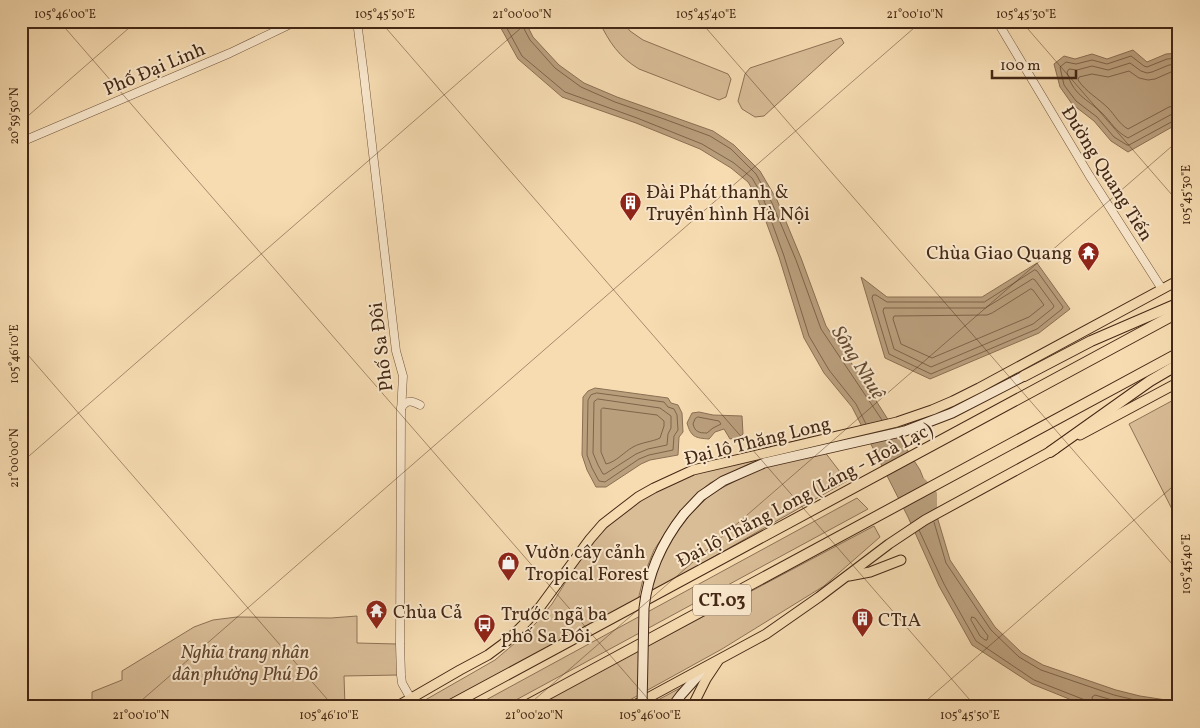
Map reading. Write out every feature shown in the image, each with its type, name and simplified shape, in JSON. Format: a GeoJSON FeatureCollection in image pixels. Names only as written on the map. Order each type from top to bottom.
{"type":"FeatureCollection","features":[{"type":"Feature","properties":{"kind":"highway"},"geometry":{"type":"LineString","coordinates":[[1024,376],[1090,342],[1179,303]]}},
{"type":"Feature","properties":{"kind":"highway","name":"Đại lộ Thăng Long (Láng - Hoà Lạc)"},"geometry":{"type":"LineString","coordinates":[[447,707],[1179,312]]}},
{"type":"Feature","properties":{"kind":"highway","name":"CT.03"},"geometry":{"type":"LineString","coordinates":[[524,707],[1179,353]]}},
{"type":"Feature","properties":{"kind":"highway"},"geometry":{"type":"LineString","coordinates":[[1050,452],[1150,381],[1179,364]]}},
{"type":"Feature","properties":{"kind":"main road","name":"Đại lộ Thăng Long"},"geometry":{"type":"LineString","coordinates":[[396,707],[488,655],[507,641],[540,607],[603,524],[638,497],[654,488],[693,470],[897,422],[932,410],[953,401],[1179,280]]}},
{"type":"Feature","properties":{"kind":"main road"},"geometry":{"type":"LineString","coordinates":[[1024,376],[1084,332]]}},
{"type":"Feature","properties":{"kind":"main road","name":"Đại lộ Thăng Long"},"geometry":{"type":"LineString","coordinates":[[642,707],[644,608],[652,569],[670,532],[701,496],[733,476],[764,463],[905,430],[952,413],[1024,376]]}},
{"type":"Feature","properties":{"kind":"main road"},"geometry":{"type":"LineString","coordinates":[[631,707],[766,634],[788,620],[889,544],[942,510],[1179,382]]}},
{"type":"Feature","properties":{"kind":"main road"},"geometry":{"type":"LineString","coordinates":[[848,576],[870,572],[901,560]]}},
{"type":"Feature","properties":{"kind":"main road"},"geometry":{"type":"LineString","coordinates":[[692,707],[718,660]]}},
{"type":"Feature","properties":{"kind":"main road"},"geometry":{"type":"LineString","coordinates":[[672,707],[681,694],[706,667]]}},
{"type":"Feature","properties":{"kind":"street","name":"Phố Đại Linh"},"geometry":{"type":"LineString","coordinates":[[21,142],[230,53],[297,21]]}},
{"type":"Feature","properties":{"kind":"street","name":"Phố Sa Đôi"},"geometry":{"type":"LineString","coordinates":[[357,21],[396,351],[404,376],[402,408],[400,663],[402,683],[411,699]]}},
{"type":"Feature","properties":{"kind":"street","name":"Đường Quang Tiến"},"geometry":{"type":"LineString","coordinates":[[997,21],[1089,175],[1162,289]]}},
{"type":"Feature","properties":{"kind":"street"},"geometry":{"type":"LineString","coordinates":[[402,408],[404,403],[409,401],[420,405]]}},
{"type":"Feature","properties":{"kind":"green space"},"geometry":{"type":"Polygon","coordinates":[[[599,21],[622,21],[630,31],[643,40],[728,74],[731,79],[726,97],[719,100],[639,69],[615,48],[599,21]]]}},
{"type":"Feature","properties":{"kind":"green space"},"geometry":{"type":"Polygon","coordinates":[[[841,38],[844,43],[764,116],[755,117],[742,109],[738,101],[745,74],[750,68],[841,38]]]}},
{"type":"Feature","properties":{"kind":"green space"},"geometry":{"type":"Polygon","coordinates":[[[1179,397],[1179,523],[1129,424],[1179,397]]]}},
{"type":"Feature","properties":{"kind":"green space"},"geometry":{"type":"Polygon","coordinates":[[[822,442],[822,444],[747,465],[710,483],[697,494],[680,511],[654,550],[644,575],[639,600],[439,707],[413,707],[495,660],[522,637],[552,604],[583,554],[601,533],[622,513],[638,502],[671,483],[701,472],[822,442]]]}},
{"type":"Feature","properties":{"kind":"green space"},"geometry":{"type":"Polygon","coordinates":[[[824,451],[847,481],[650,593],[654,577],[674,535],[708,497],[762,467],[824,451]]]}},
{"type":"Feature","properties":{"kind":"green space"},"geometry":{"type":"Polygon","coordinates":[[[857,498],[868,509],[503,707],[473,707],[857,498]]]}},
{"type":"Feature","properties":{"kind":"green space"},"geometry":{"type":"Polygon","coordinates":[[[874,526],[880,537],[824,586],[722,649],[617,707],[533,707],[874,526]]]}},
{"type":"Feature","properties":{"kind":"green space","name":"Nghĩa trang nhân dân phường Phú Đô"},"geometry":{"type":"Polygon","coordinates":[[[357,616],[357,643],[397,644],[398,675],[344,676],[345,707],[92,707],[92,692],[122,680],[122,671],[194,627],[213,620],[237,617],[331,618],[357,616]]]}},
{"type":"Feature","properties":{"kind":"green space"},"geometry":{"type":"Polygon","coordinates":[[[682,687],[668,707],[645,707],[682,687]]]}},
{"type":"Feature","properties":{"kind":"water"},"geometry":{"type":"Polygon","coordinates":[[[497,21],[525,21],[533,37],[559,65],[584,83],[617,97],[713,131],[734,145],[760,171],[777,200],[826,326],[920,470],[933,503],[950,560],[995,627],[1022,653],[1043,665],[1116,690],[1179,702],[1179,707],[1089,707],[1032,684],[972,645],[939,586],[908,517],[852,407],[824,373],[804,338],[779,257],[757,197],[748,182],[731,168],[700,149],[636,123],[562,97],[518,59],[497,21]]]}},
{"type":"Feature","properties":{"kind":"water"},"geometry":{"type":"Polygon","coordinates":[[[1133,50],[1147,62],[1166,54],[1179,53],[1179,123],[1128,152],[1111,141],[1094,121],[1072,104],[1060,87],[1054,64],[1064,56],[1075,59],[1092,54],[1107,59],[1133,50]]]}},
{"type":"Feature","properties":{"kind":"water"},"geometry":{"type":"Polygon","coordinates":[[[1037,263],[1070,309],[1039,333],[930,379],[885,358],[861,277],[887,297],[982,297],[1037,263]]]}},
{"type":"Feature","properties":{"kind":"water"},"geometry":{"type":"Polygon","coordinates":[[[595,388],[668,398],[671,403],[678,405],[682,413],[683,432],[679,437],[678,455],[650,460],[606,487],[596,487],[582,455],[583,397],[588,391],[595,388]]]}},
{"type":"Feature","properties":{"kind":"water"},"geometry":{"type":"Polygon","coordinates":[[[699,412],[713,415],[742,416],[743,434],[730,439],[724,429],[715,432],[709,439],[694,436],[687,423],[692,413],[699,412]]]}},
{"type":"Feature","properties":{"kind":"waterway","name":"Sông Nhuệ"},"geometry":{"type":"LineString","coordinates":[[922,483],[932,494],[932,512]]}},
{"type":"Feature","properties":{"kind":"place","name":"Đài Phát thanh & Truyền hình Hà Nội"},"geometry":{"type":"Point","coordinates":[630,221]}},
{"type":"Feature","properties":{"kind":"place","name":"Chùa Giao Quang"},"geometry":{"type":"Point","coordinates":[1088,271]}},
{"type":"Feature","properties":{"kind":"place","name":"Vườn cây cảnh Tropical Forest"},"geometry":{"type":"Point","coordinates":[509,581]}},
{"type":"Feature","properties":{"kind":"place","name":"Chùa Cả"},"geometry":{"type":"Point","coordinates":[377,630]}},
{"type":"Feature","properties":{"kind":"place","name":"CT1A"},"geometry":{"type":"Point","coordinates":[862,638]}},
{"type":"Feature","properties":{"kind":"place","name":"Trước ngã ba phố Sa Đôi"},"geometry":{"type":"Point","coordinates":[485,643]}}]}
